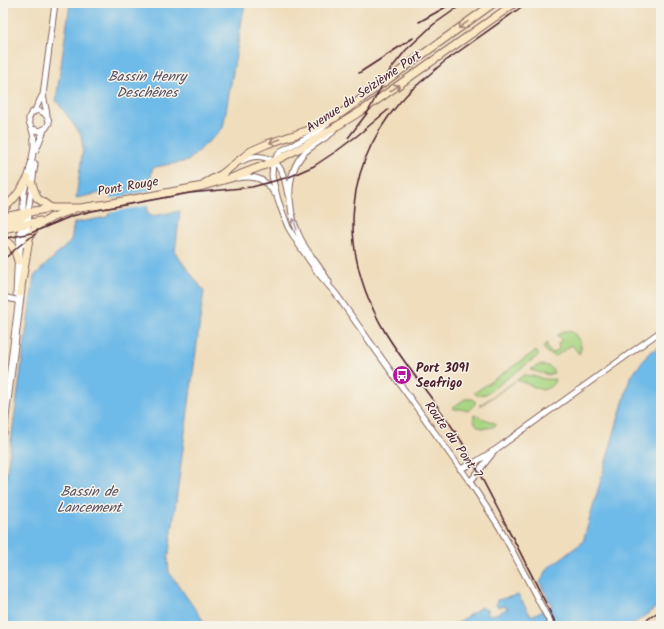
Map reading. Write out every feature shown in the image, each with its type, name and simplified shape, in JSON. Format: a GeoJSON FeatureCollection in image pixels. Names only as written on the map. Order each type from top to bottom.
{"type":"FeatureCollection","features":[{"type":"Feature","properties":{"kind":"main road","name":"Avenue du Seizième Port"},"geometry":{"type":"LineString","coordinates":[[193,187],[215,178],[255,149],[312,129],[336,117],[494,3]]}},
{"type":"Feature","properties":{"kind":"main road","name":"Avenue du Seizième Port"},"geometry":{"type":"LineString","coordinates":[[180,190],[211,184],[243,174],[273,162],[306,145],[363,110],[515,3]]}},
{"type":"Feature","properties":{"kind":"main road"},"geometry":{"type":"LineString","coordinates":[[3,209],[30,181],[37,198],[51,208]]}},
{"type":"Feature","properties":{"kind":"main road","name":"Pont Rouge"},"geometry":{"type":"LineString","coordinates":[[80,208],[180,190]]}},
{"type":"Feature","properties":{"kind":"main road"},"geometry":{"type":"LineString","coordinates":[[3,223],[24,218],[51,208],[80,208]]}},
{"type":"Feature","properties":{"kind":"main road"},"geometry":{"type":"LineString","coordinates":[[3,217],[12,215],[35,222],[80,208]]}},
{"type":"Feature","properties":{"kind":"main road"},"geometry":{"type":"LineString","coordinates":[[19,298],[31,233],[36,226],[53,217]]}},
{"type":"Feature","properties":{"kind":"main road"},"geometry":{"type":"LineString","coordinates":[[3,229],[24,218]]}},
{"type":"Feature","properties":{"kind":"main road"},"geometry":{"type":"LineString","coordinates":[[3,238],[11,243],[15,249],[18,261]]}},
{"type":"Feature","properties":{"kind":"street"},"geometry":{"type":"LineString","coordinates":[[19,298],[18,261],[30,181],[36,149],[44,130],[49,123],[43,95],[55,3]]}},
{"type":"Feature","properties":{"kind":"street"},"geometry":{"type":"LineString","coordinates":[[30,181],[34,139],[32,129],[29,125],[29,119],[43,95]]}},
{"type":"Feature","properties":{"kind":"street"},"geometry":{"type":"LineString","coordinates":[[291,205],[291,179],[299,161],[306,152],[363,110]]}},
{"type":"Feature","properties":{"kind":"street"},"geometry":{"type":"LineString","coordinates":[[34,112],[41,111],[47,114]]}},
{"type":"Feature","properties":{"kind":"street"},"geometry":{"type":"LineString","coordinates":[[336,117],[319,131],[281,151],[273,162],[272,176],[278,200],[288,227],[318,273],[336,294]]}},
{"type":"Feature","properties":{"kind":"street"},"geometry":{"type":"LineString","coordinates":[[32,129],[40,131],[44,130]]}},
{"type":"Feature","properties":{"kind":"street"},"geometry":{"type":"LineString","coordinates":[[233,166],[247,158],[254,156],[267,158],[278,166],[284,175],[293,219],[298,235],[324,273],[336,294]]}},
{"type":"Feature","properties":{"kind":"street"},"geometry":{"type":"LineString","coordinates":[[211,184],[242,177],[257,178],[267,183],[278,200]]}},
{"type":"Feature","properties":{"kind":"street"},"geometry":{"type":"LineString","coordinates":[[3,433],[26,240],[24,218]]}},
{"type":"Feature","properties":{"kind":"street","name":"Route du Pont 7"},"geometry":{"type":"LineString","coordinates":[[336,294],[470,482],[500,528],[552,626]]}},
{"type":"Feature","properties":{"kind":"street"},"geometry":{"type":"LineString","coordinates":[[3,297],[19,298]]}},
{"type":"Feature","properties":{"kind":"street"},"geometry":{"type":"LineString","coordinates":[[460,469],[495,450],[661,331]]}},
{"type":"Feature","properties":{"kind":"street"},"geometry":{"type":"LineString","coordinates":[[470,482],[495,450]]}},
{"type":"Feature","properties":{"kind":"green space"},"geometry":{"type":"Polygon","coordinates":[[[564,331],[573,332],[579,340],[581,348],[579,354],[572,345],[556,356],[547,353],[543,347],[547,343],[547,349],[553,353],[559,349],[558,343],[562,341],[557,335],[564,331]]]}},
{"type":"Feature","properties":{"kind":"green space"},"geometry":{"type":"Polygon","coordinates":[[[536,351],[539,355],[486,394],[477,395],[474,393],[536,351]]]}},
{"type":"Feature","properties":{"kind":"green space"},"geometry":{"type":"Polygon","coordinates":[[[539,365],[548,366],[554,373],[549,375],[530,370],[539,365]]]}},
{"type":"Feature","properties":{"kind":"green space"},"geometry":{"type":"Polygon","coordinates":[[[524,375],[555,379],[551,386],[542,390],[517,380],[479,406],[524,375]]]}},
{"type":"Feature","properties":{"kind":"green space"},"geometry":{"type":"Polygon","coordinates":[[[465,399],[473,399],[475,401],[475,404],[468,411],[452,408],[465,399]]]}},
{"type":"Feature","properties":{"kind":"green space"},"geometry":{"type":"Polygon","coordinates":[[[474,415],[495,423],[496,425],[488,428],[481,428],[475,423],[474,415]]]}},
{"type":"Feature","properties":{"kind":"water","name":"Bassin de Lancement"},"geometry":{"type":"Polygon","coordinates":[[[70,3],[245,3],[223,128],[188,161],[155,167],[152,169],[147,211],[148,214],[152,216],[180,211],[175,252],[204,291],[168,561],[169,572],[207,626],[3,626],[3,499],[34,276],[71,241],[74,223],[107,217],[112,206],[110,194],[106,192],[76,198],[83,148],[81,135],[56,100],[70,3]]]}},
{"type":"Feature","properties":{"kind":"water"},"geometry":{"type":"Polygon","coordinates":[[[661,345],[661,604],[631,626],[453,626],[481,607],[487,610],[488,614],[490,615],[499,613],[508,608],[504,606],[498,607],[496,605],[497,600],[518,595],[531,616],[552,606],[540,583],[548,568],[583,542],[630,378],[648,354],[661,345]]]}},
{"type":"Feature","properties":{"kind":"pier"},"geometry":{"type":"Polygon","coordinates":[[[151,191],[149,205],[109,213],[110,199],[151,191]]]}},
{"type":"Feature","properties":{"kind":"railway"},"geometry":{"type":"LineString","coordinates":[[419,22],[453,3]]}},
{"type":"Feature","properties":{"kind":"railway"},"geometry":{"type":"LineString","coordinates":[[430,27],[464,3]]}},
{"type":"Feature","properties":{"kind":"railway"},"geometry":{"type":"LineString","coordinates":[[408,93],[444,62],[527,3]]}},
{"type":"Feature","properties":{"kind":"railway"},"geometry":{"type":"LineString","coordinates":[[348,138],[368,112],[390,70],[406,50],[434,24]]}},
{"type":"Feature","properties":{"kind":"railway"},"geometry":{"type":"LineString","coordinates":[[359,73],[413,38]]}},
{"type":"Feature","properties":{"kind":"railway"},"geometry":{"type":"LineString","coordinates":[[412,89],[389,116],[371,145],[360,175],[354,206],[354,237],[359,269],[369,300],[385,332],[465,447],[557,626]]}},
{"type":"Feature","properties":{"kind":"railway"},"geometry":{"type":"LineString","coordinates":[[3,239],[31,233],[72,216],[92,211],[190,193],[252,187],[289,177],[314,166],[338,150],[388,110]]}},
{"type":"Feature","properties":{"kind":"railway"},"geometry":{"type":"LineString","coordinates":[[3,260],[35,234]]}},
{"type":"Feature","properties":{"kind":"railway"},"geometry":{"type":"LineString","coordinates":[[638,626],[661,610]]}},
{"type":"Feature","properties":{"kind":"railway"},"geometry":{"type":"LineString","coordinates":[[656,626],[661,622]]}},
{"type":"Feature","properties":{"kind":"place","name":"Port 3091 Seafrigo"},"geometry":{"type":"Point","coordinates":[402,375]}},
{"type":"Feature","properties":{"kind":"water label","name":"Bassin Henry Deschênes"},"geometry":{"type":"Point","coordinates":[147,86]}}]}
